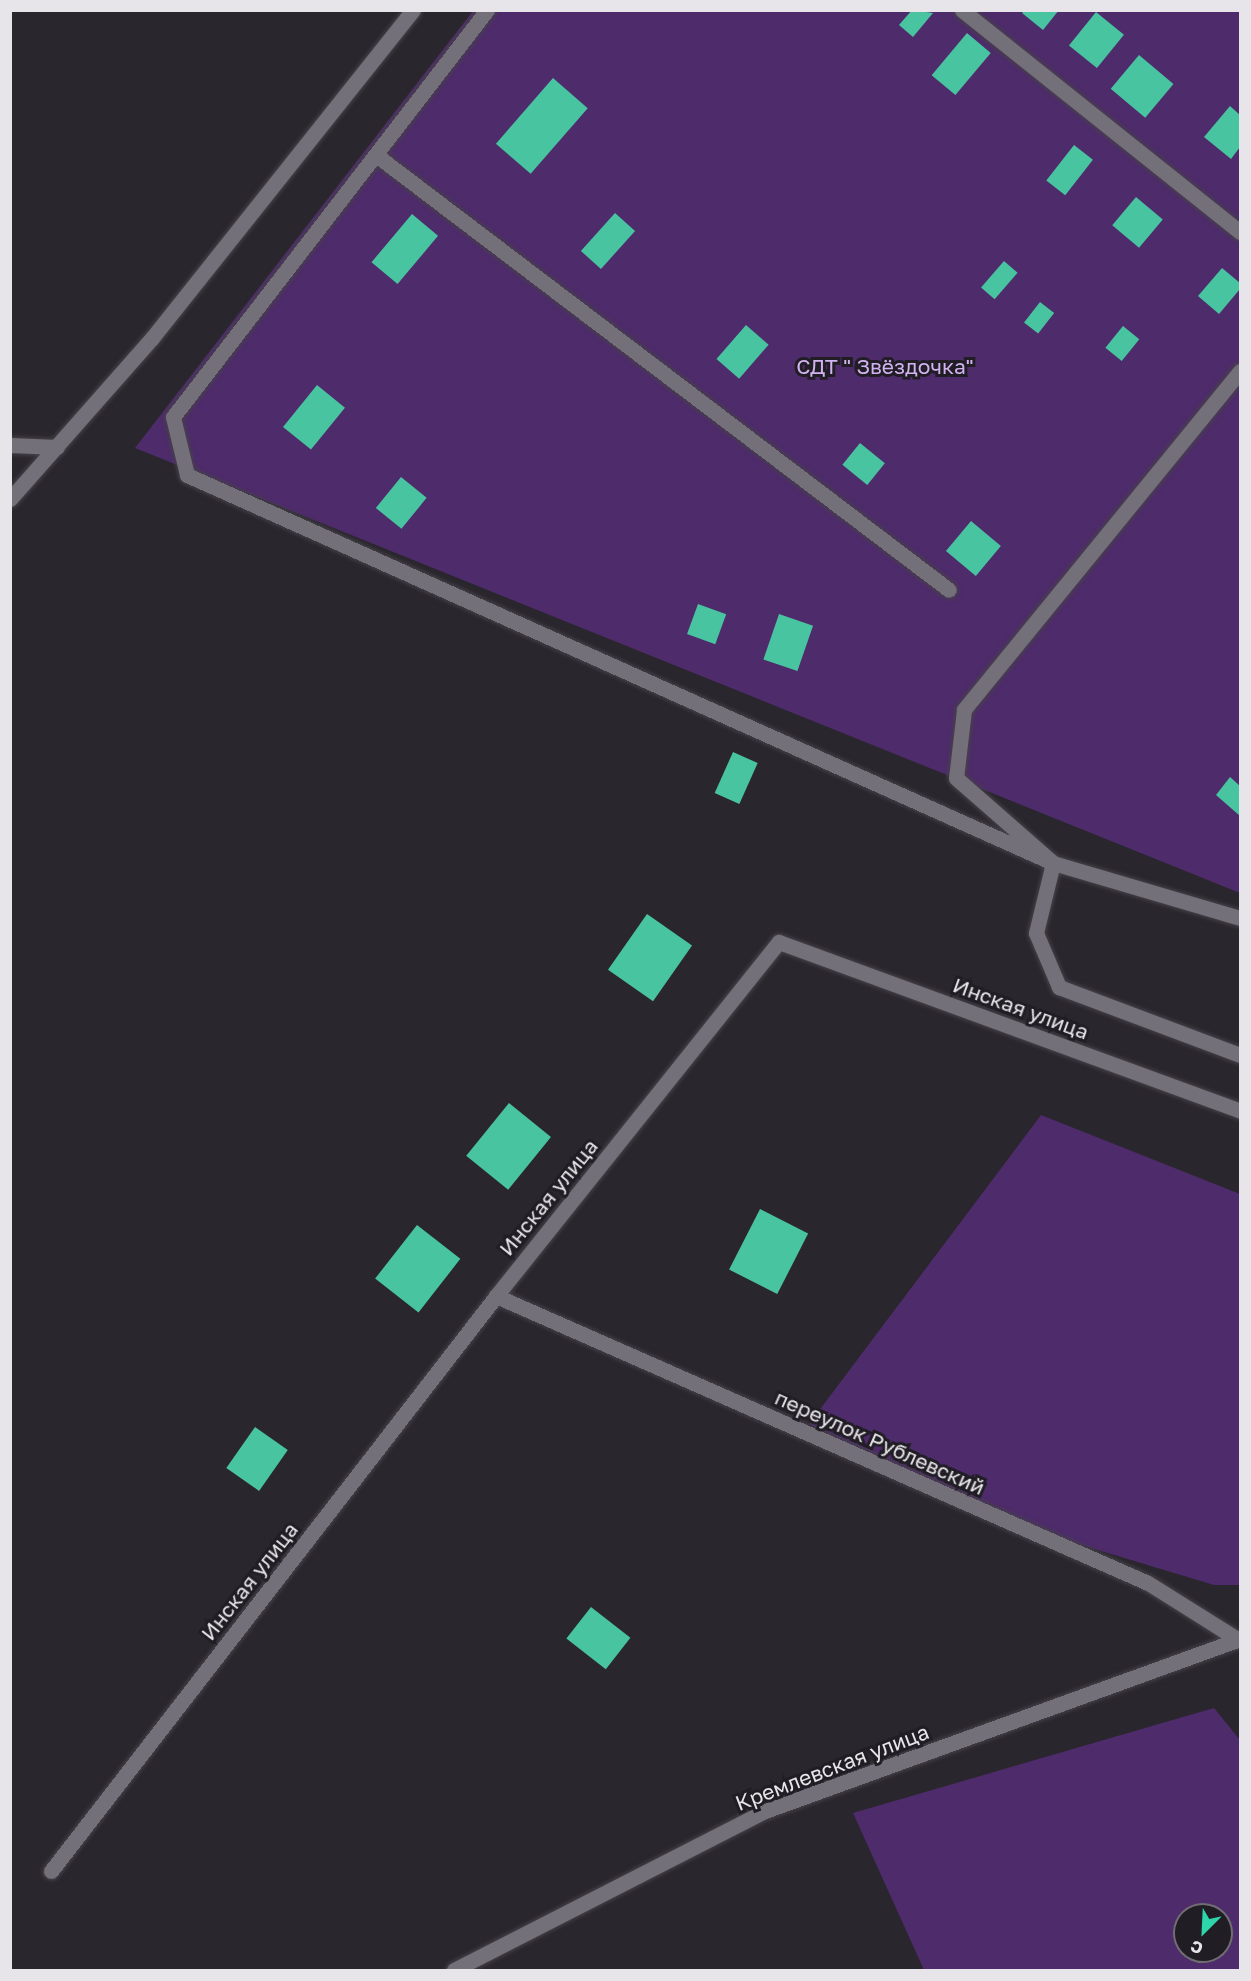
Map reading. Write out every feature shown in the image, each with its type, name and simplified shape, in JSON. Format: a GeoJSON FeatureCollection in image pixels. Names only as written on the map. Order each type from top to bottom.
{"type":"FeatureCollection","features":[{"type":"Feature","properties":{"kind":"street"},"geometry":{"type":"LineString","coordinates":[[10,499],[152,338],[413,10]]}},
{"type":"Feature","properties":{"kind":"street"},"geometry":{"type":"LineString","coordinates":[[487,10],[173,417],[187,475],[1053,863],[1240,918]]}},
{"type":"Feature","properties":{"kind":"street"},"geometry":{"type":"LineString","coordinates":[[962,10],[1240,232]]}},
{"type":"Feature","properties":{"kind":"street"},"geometry":{"type":"LineString","coordinates":[[376,154],[949,590]]}},
{"type":"Feature","properties":{"kind":"street"},"geometry":{"type":"LineString","coordinates":[[1053,863],[956,778],[964,710],[1240,372]]}},
{"type":"Feature","properties":{"kind":"street"},"geometry":{"type":"LineString","coordinates":[[10,445],[57,447]]}},
{"type":"Feature","properties":{"kind":"street"},"geometry":{"type":"LineString","coordinates":[[1053,863],[1036,933],[1059,987],[1240,1055]]}},
{"type":"Feature","properties":{"kind":"street","name":"Инская улица"},"geometry":{"type":"LineString","coordinates":[[51,1871],[496,1296],[779,942],[1240,1111]]}},
{"type":"Feature","properties":{"kind":"street","name":"переулок Рублевский"},"geometry":{"type":"LineString","coordinates":[[496,1296],[1148,1583],[1240,1640]]}},
{"type":"Feature","properties":{"kind":"street","name":"Кремлевская улица"},"geometry":{"type":"LineString","coordinates":[[454,1971],[765,1811],[1240,1640]]}},
{"type":"Feature","properties":{"kind":"green space","name":"СДТ \" Звёздочка\""},"geometry":{"type":"Polygon","coordinates":[[[473,11],[1240,11],[1240,893],[135,448],[473,11]]]}},
{"type":"Feature","properties":{"kind":"green space"},"geometry":{"type":"Polygon","coordinates":[[[1041,1115],[1240,1194],[1240,1585],[1214,1585],[1018,1526],[809,1424],[1041,1115]]]}},
{"type":"Feature","properties":{"kind":"green space"},"geometry":{"type":"Polygon","coordinates":[[[1214,1708],[1240,1740],[1240,1970],[924,1970],[853,1813],[1214,1708]]]}},
{"type":"Feature","properties":{"kind":"building"},"geometry":{"type":"Polygon","coordinates":[[[912,10],[933,13],[913,37],[899,25],[912,10]]]}},
{"type":"Feature","properties":{"kind":"building"},"geometry":{"type":"Polygon","coordinates":[[[1025,10],[1059,10],[1043,30],[1022,13],[1025,10]]]}},
{"type":"Feature","properties":{"kind":"building"},"geometry":{"type":"Polygon","coordinates":[[[1096,12],[1124,35],[1097,68],[1069,45],[1096,12]]]}},
{"type":"Feature","properties":{"kind":"building"},"geometry":{"type":"Polygon","coordinates":[[[967,33],[991,53],[955,95],[932,75],[967,33]]]}},
{"type":"Feature","properties":{"kind":"building"},"geometry":{"type":"Polygon","coordinates":[[[1139,55],[1173,84],[1145,118],[1111,89],[1139,55]]]}},
{"type":"Feature","properties":{"kind":"building"},"geometry":{"type":"Polygon","coordinates":[[[553,78],[588,108],[531,174],[496,144],[553,78]]]}},
{"type":"Feature","properties":{"kind":"building"},"geometry":{"type":"Polygon","coordinates":[[[1230,106],[1240,115],[1240,147],[1231,159],[1204,137],[1230,106]]]}},
{"type":"Feature","properties":{"kind":"building"},"geometry":{"type":"Polygon","coordinates":[[[1074,145],[1093,160],[1065,195],[1046,180],[1074,145]]]}},
{"type":"Feature","properties":{"kind":"building"},"geometry":{"type":"Polygon","coordinates":[[[1136,197],[1163,219],[1139,248],[1112,225],[1136,197]]]}},
{"type":"Feature","properties":{"kind":"building"},"geometry":{"type":"Polygon","coordinates":[[[615,213],[635,231],[601,269],[581,251],[615,213]]]}},
{"type":"Feature","properties":{"kind":"building"},"geometry":{"type":"Polygon","coordinates":[[[412,214],[438,236],[398,284],[372,262],[412,214]]]}},
{"type":"Feature","properties":{"kind":"building"},"geometry":{"type":"Polygon","coordinates":[[[1004,261],[1018,273],[995,299],[981,287],[1004,261]]]}},
{"type":"Feature","properties":{"kind":"building"},"geometry":{"type":"Polygon","coordinates":[[[1222,268],[1240,283],[1240,289],[1219,314],[1198,296],[1222,268]]]}},
{"type":"Feature","properties":{"kind":"building"},"geometry":{"type":"Polygon","coordinates":[[[1040,302],[1054,313],[1038,334],[1024,322],[1040,302]]]}},
{"type":"Feature","properties":{"kind":"building"},"geometry":{"type":"Polygon","coordinates":[[[746,325],[769,345],[739,379],[716,359],[746,325]]]}},
{"type":"Feature","properties":{"kind":"building"},"geometry":{"type":"Polygon","coordinates":[[[1123,326],[1139,339],[1122,361],[1105,348],[1123,326]]]}},
{"type":"Feature","properties":{"kind":"building"},"geometry":{"type":"Polygon","coordinates":[[[317,385],[345,408],[311,450],[283,427],[317,385]]]}},
{"type":"Feature","properties":{"kind":"building"},"geometry":{"type":"Polygon","coordinates":[[[860,443],[885,463],[867,485],[842,465],[860,443]]]}},
{"type":"Feature","properties":{"kind":"building"},"geometry":{"type":"Polygon","coordinates":[[[401,477],[427,498],[401,529],[376,508],[401,477]]]}},
{"type":"Feature","properties":{"kind":"building"},"geometry":{"type":"Polygon","coordinates":[[[971,521],[1001,546],[976,576],[946,551],[971,521]]]}},
{"type":"Feature","properties":{"kind":"building"},"geometry":{"type":"Polygon","coordinates":[[[698,604],[726,614],[715,644],[687,634],[698,604]]]}},
{"type":"Feature","properties":{"kind":"building"},"geometry":{"type":"Polygon","coordinates":[[[779,614],[813,626],[797,671],[763,659],[779,614]]]}},
{"type":"Feature","properties":{"kind":"building"},"geometry":{"type":"Polygon","coordinates":[[[733,752],[758,763],[739,804],[715,793],[733,752]]]}},
{"type":"Feature","properties":{"kind":"building"},"geometry":{"type":"Polygon","coordinates":[[[1230,777],[1240,786],[1240,816],[1216,795],[1230,777]]]}},
{"type":"Feature","properties":{"kind":"building"},"geometry":{"type":"Polygon","coordinates":[[[647,914],[692,946],[653,1001],[608,970],[647,914]]]}},
{"type":"Feature","properties":{"kind":"building"},"geometry":{"type":"Polygon","coordinates":[[[509,1103],[551,1137],[508,1190],[466,1156],[509,1103]]]}},
{"type":"Feature","properties":{"kind":"building"},"geometry":{"type":"Polygon","coordinates":[[[760,1209],[808,1234],[777,1294],[729,1270],[760,1209]]]}},
{"type":"Feature","properties":{"kind":"building"},"geometry":{"type":"Polygon","coordinates":[[[417,1225],[460,1259],[418,1312],[375,1279],[417,1225]]]}},
{"type":"Feature","properties":{"kind":"building"},"geometry":{"type":"Polygon","coordinates":[[[255,1427],[288,1450],[259,1491],[226,1468],[255,1427]]]}},
{"type":"Feature","properties":{"kind":"building"},"geometry":{"type":"Polygon","coordinates":[[[591,1607],[630,1638],[606,1669],[566,1639],[591,1607]]]}}]}
